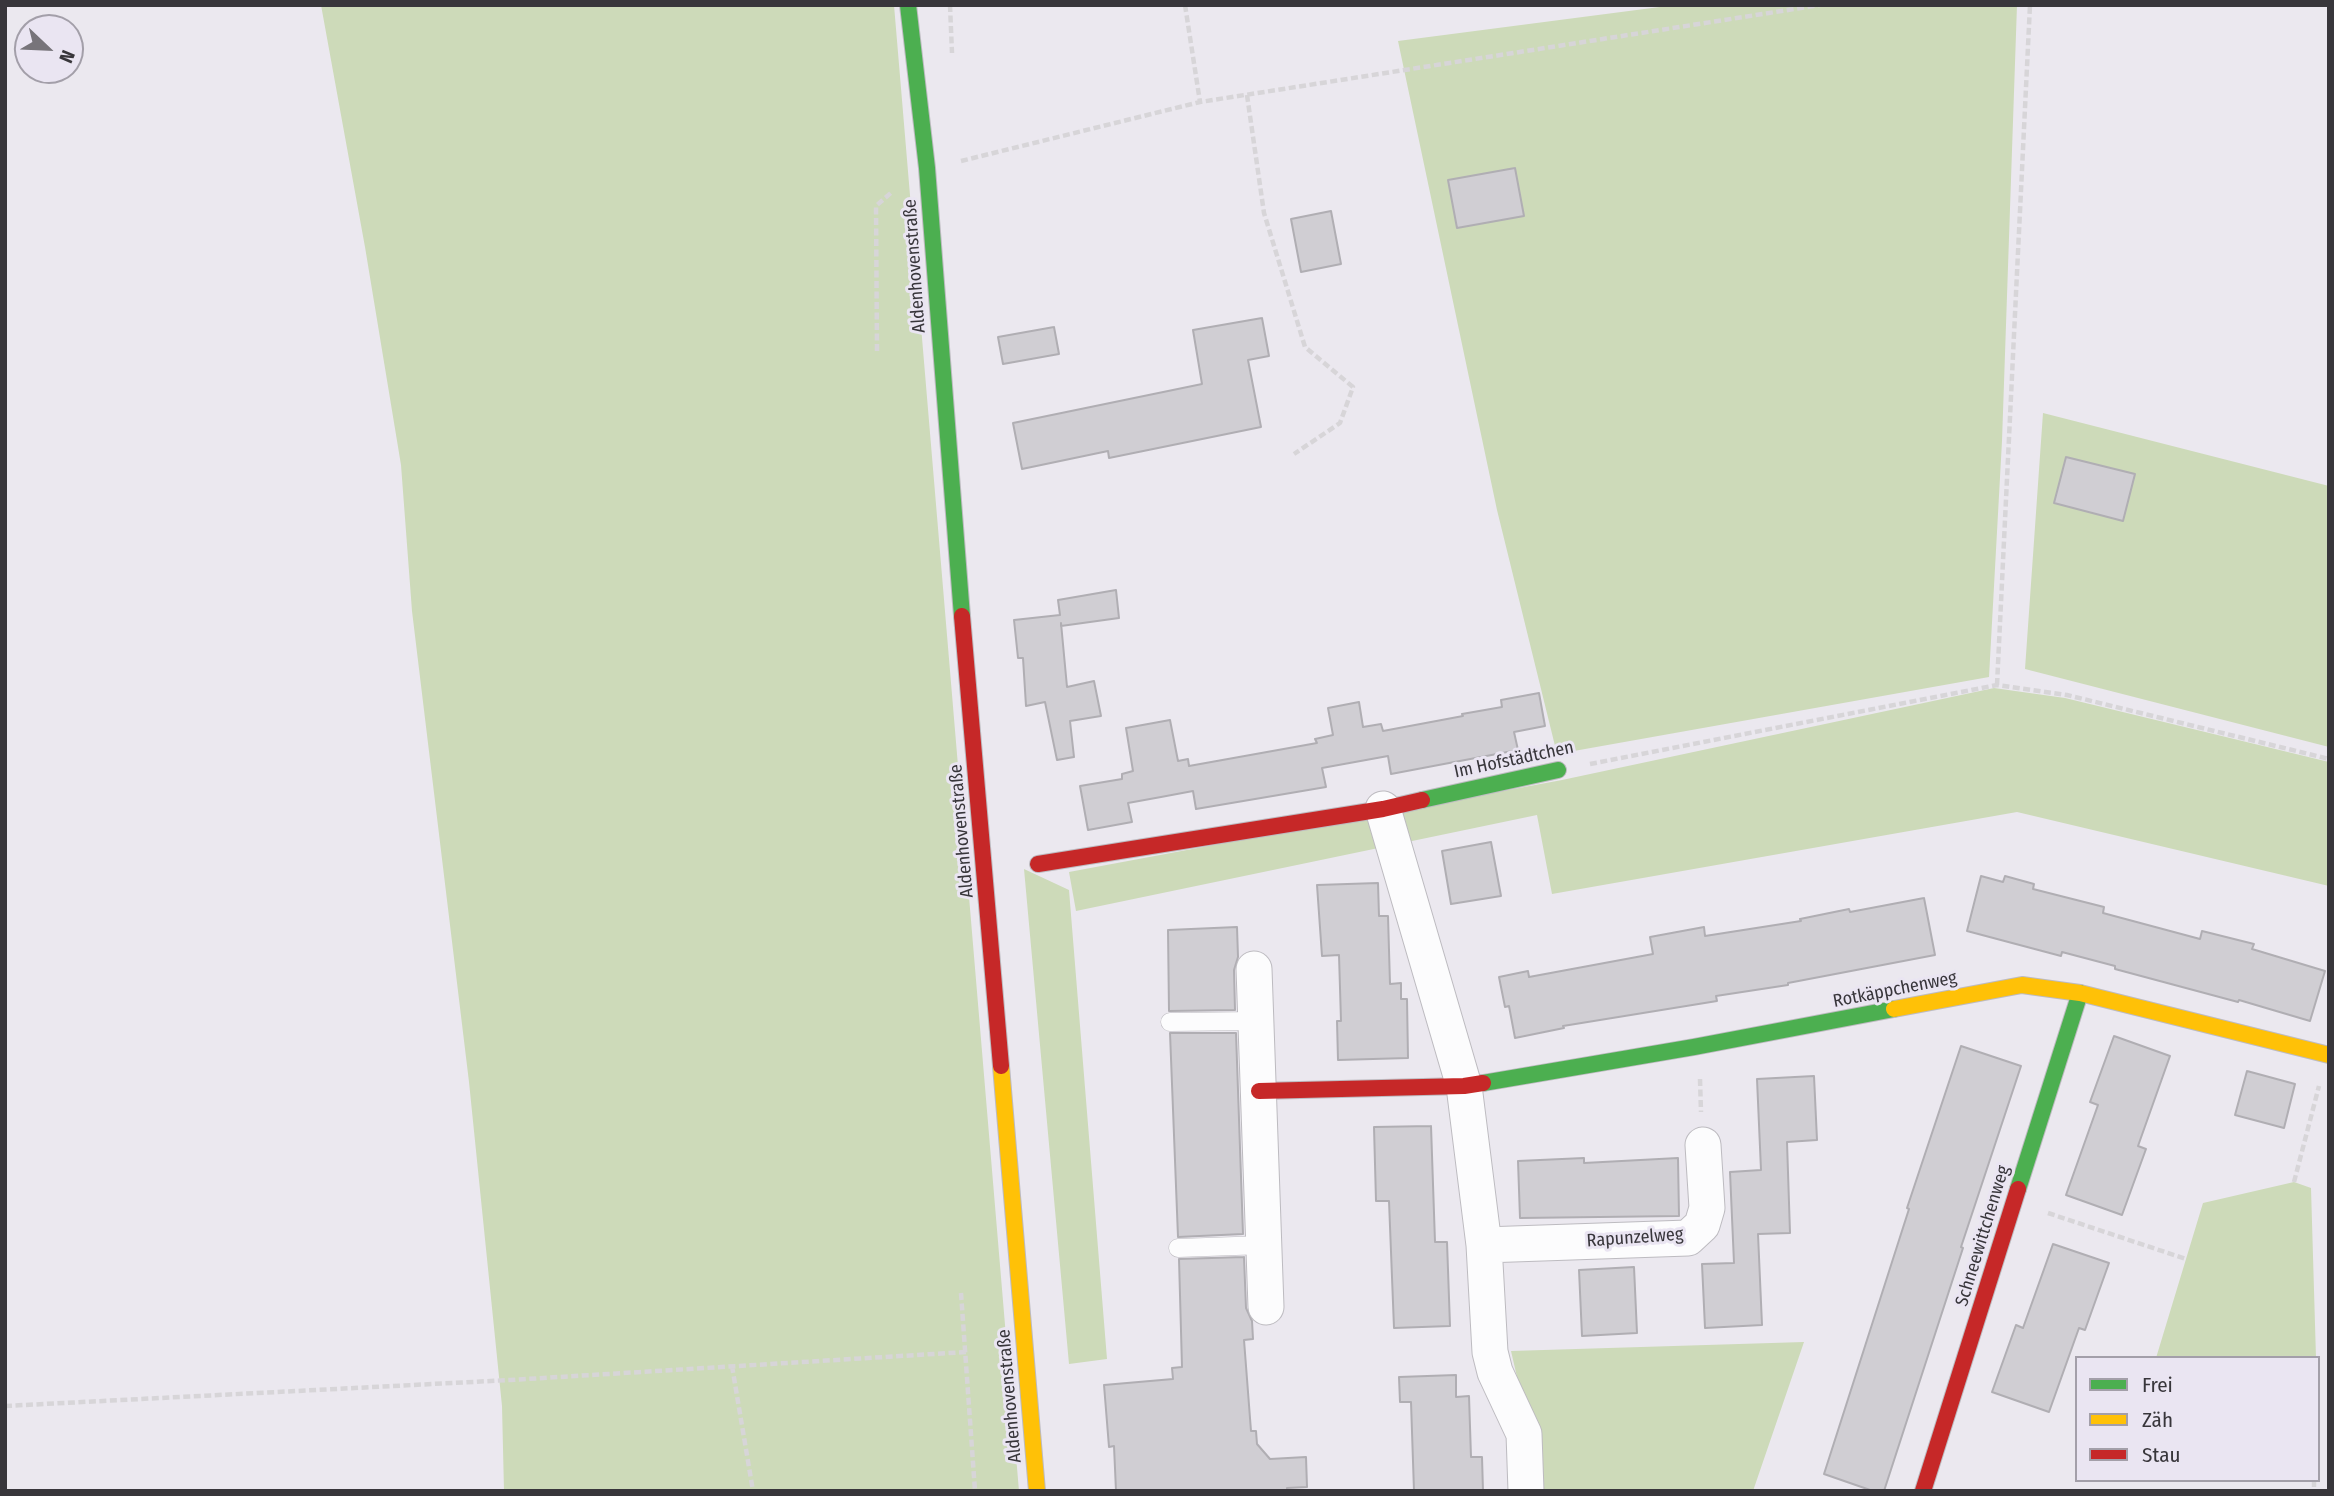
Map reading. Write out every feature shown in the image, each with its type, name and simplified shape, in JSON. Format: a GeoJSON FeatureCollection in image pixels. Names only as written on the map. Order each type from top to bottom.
{"type":"FeatureCollection","features":[{"type":"Feature","properties":{"kind":"street","name":"Aldenhovenstraße"},"geometry":{"type":"LineString","coordinates":[[908,5],[928,168]]}},
{"type":"Feature","properties":{"kind":"street","name":"Aldenhovenstraße"},"geometry":{"type":"LineString","coordinates":[[923,5],[928,168],[954,518],[1037,1491]]}},
{"type":"Feature","properties":{"kind":"street","name":"Im Hofstädtchen"},"geometry":{"type":"LineString","coordinates":[[1038,864],[1383,809],[1558,770]]}},
{"type":"Feature","properties":{"kind":"street"},"geometry":{"type":"LineString","coordinates":[[1383,809],[1464,1086],[1484,1245],[1490,1352],[1495,1372],[1524,1434],[1527,1491]]}},
{"type":"Feature","properties":{"kind":"street"},"geometry":{"type":"LineString","coordinates":[[1254,969],[1266,1307]]}},
{"type":"Feature","properties":{"kind":"street","name":"Rotkäppchenweg"},"geometry":{"type":"LineString","coordinates":[[1464,1086],[1694,1047],[2022,985],[2080,993],[2328,1055]]}},
{"type":"Feature","properties":{"kind":"street","name":"Schneewittchenweg"},"geometry":{"type":"LineString","coordinates":[[1923,1491],[2080,993]]}},
{"type":"Feature","properties":{"kind":"street"},"geometry":{"type":"LineString","coordinates":[[1259,1091],[1464,1086]]}},
{"type":"Feature","properties":{"kind":"street","name":"Rapunzelweg"},"geometry":{"type":"LineString","coordinates":[[1484,1245],[1688,1238],[1702,1225],[1707,1208],[1703,1145]]}},
{"type":"Feature","properties":{"kind":"lane"},"geometry":{"type":"LineString","coordinates":[[1170,1023],[1256,1021]]}},
{"type":"Feature","properties":{"kind":"lane"},"geometry":{"type":"LineString","coordinates":[[1178,1248],[1264,1245]]}},
{"type":"Feature","properties":{"kind":"path"},"geometry":{"type":"LineString","coordinates":[[1185,5],[1200,102]]}},
{"type":"Feature","properties":{"kind":"path"},"geometry":{"type":"LineString","coordinates":[[877,351],[876,206],[898,186],[928,168],[1200,102],[1820,5]]}},
{"type":"Feature","properties":{"kind":"path"},"geometry":{"type":"LineString","coordinates":[[1997,685],[2030,5]]}},
{"type":"Feature","properties":{"kind":"path"},"geometry":{"type":"LineString","coordinates":[[1247,95],[1264,213],[1305,347],[1353,387],[1340,423],[1294,454]]}},
{"type":"Feature","properties":{"kind":"path","name":"Im Hofstädtchen"},"geometry":{"type":"LineString","coordinates":[[1558,770],[1997,685],[2067,695],[2329,759]]}},
{"type":"Feature","properties":{"kind":"path"},"geometry":{"type":"LineString","coordinates":[[1694,1047],[1699,1073],[1703,1145]]}},
{"type":"Feature","properties":{"kind":"path"},"geometry":{"type":"LineString","coordinates":[[2294,1182],[2328,1055]]}},
{"type":"Feature","properties":{"kind":"path"},"geometry":{"type":"LineString","coordinates":[[2014,1201],[2186,1259]]}},
{"type":"Feature","properties":{"kind":"path"},"geometry":{"type":"LineString","coordinates":[[961,1293],[975,1491]]}},
{"type":"Feature","properties":{"kind":"path"},"geometry":{"type":"LineString","coordinates":[[5,1406],[510,1380],[966,1352]]}},
{"type":"Feature","properties":{"kind":"path"},"geometry":{"type":"LineString","coordinates":[[732,1366],[753,1491]]}},
{"type":"Feature","properties":{"kind":"green space"},"geometry":{"type":"Polygon","coordinates":[[[321,5],[894,5],[1019,1491],[504,1491],[502,1406],[469,1082],[412,611],[401,465],[321,5]]]}},
{"type":"Feature","properties":{"kind":"green space"},"geometry":{"type":"Polygon","coordinates":[[[1675,5],[2017,5],[2002,441],[1989,677],[1557,754],[1497,510],[1398,41],[1675,5]]]}},
{"type":"Feature","properties":{"kind":"green space"},"geometry":{"type":"Polygon","coordinates":[[[2043,413],[2329,486],[2329,747],[2025,669],[2043,413]]]}},
{"type":"Feature","properties":{"kind":"green space"},"geometry":{"type":"Polygon","coordinates":[[[1994,688],[2065,698],[2329,762],[2329,886],[2017,812],[1552,894],[1537,815],[1076,911],[1069,872],[1562,780],[1994,688]]]}},
{"type":"Feature","properties":{"kind":"green space"},"geometry":{"type":"Polygon","coordinates":[[[1024,869],[1069,890],[1107,1359],[1069,1364],[1024,869]]]}},
{"type":"Feature","properties":{"kind":"green space"},"geometry":{"type":"Polygon","coordinates":[[[2294,1182],[2311,1188],[2316,1356],[2157,1356],[2203,1203],[2294,1182]]]}},
{"type":"Feature","properties":{"kind":"green space"},"geometry":{"type":"Polygon","coordinates":[[[1804,1342],[1753,1491],[1543,1491],[1541,1430],[1517,1377],[1511,1351],[1804,1342]]]}},
{"type":"Feature","properties":{"kind":"building"},"geometry":{"type":"Polygon","coordinates":[[[1515,168],[1524,216],[1457,228],[1448,180],[1515,168]]]}},
{"type":"Feature","properties":{"kind":"building"},"geometry":{"type":"Polygon","coordinates":[[[1331,211],[1341,264],[1301,272],[1291,219],[1331,211]]]}},
{"type":"Feature","properties":{"kind":"building"},"geometry":{"type":"Polygon","coordinates":[[[1262,318],[1269,356],[1248,360],[1261,427],[1109,458],[1108,451],[1022,469],[1013,423],[1202,384],[1193,330],[1262,318]]]}},
{"type":"Feature","properties":{"kind":"building"},"geometry":{"type":"Polygon","coordinates":[[[1054,327],[1059,354],[1003,364],[998,337],[1054,327]]]}},
{"type":"Feature","properties":{"kind":"building"},"geometry":{"type":"Polygon","coordinates":[[[2066,457],[2135,474],[2123,521],[2054,503],[2066,457]]]}},
{"type":"Feature","properties":{"kind":"building"},"geometry":{"type":"Polygon","coordinates":[[[1116,590],[1119,618],[1061,626],[1067,687],[1094,681],[1101,716],[1070,721],[1074,757],[1057,760],[1045,702],[1026,706],[1023,658],[1018,658],[1014,620],[1060,615],[1058,600],[1116,590]]]}},
{"type":"Feature","properties":{"kind":"building"},"geometry":{"type":"Polygon","coordinates":[[[1539,693],[1545,726],[1514,732],[1518,750],[1391,774],[1388,756],[1322,768],[1326,787],[1196,809],[1193,791],[1128,803],[1132,822],[1088,830],[1080,786],[1122,779],[1122,774],[1133,771],[1126,728],[1170,720],[1178,761],[1188,759],[1189,766],[1317,743],[1315,739],[1333,735],[1328,708],[1359,702],[1363,727],[1381,724],[1383,731],[1502,707],[1501,700],[1539,693]]]}},
{"type":"Feature","properties":{"kind":"building"},"geometry":{"type":"Polygon","coordinates":[[[1491,842],[1501,896],[1451,904],[1442,851],[1491,842]]]}},
{"type":"Feature","properties":{"kind":"building"},"geometry":{"type":"Polygon","coordinates":[[[1981,876],[2003,882],[2005,876],[2034,884],[2033,889],[2104,907],[2103,913],[2200,939],[2202,931],[2254,944],[2252,949],[2325,971],[2310,1021],[2115,969],[2115,966],[2062,952],[2061,956],[1967,931],[1981,876]]]}},
{"type":"Feature","properties":{"kind":"building"},"geometry":{"type":"Polygon","coordinates":[[[1378,883],[1379,916],[1388,916],[1390,984],[1401,983],[1401,999],[1407,999],[1408,1058],[1338,1060],[1337,1021],[1341,1021],[1339,955],[1322,956],[1317,885],[1378,883]]]}},
{"type":"Feature","properties":{"kind":"building"},"geometry":{"type":"Polygon","coordinates":[[[1924,898],[1935,955],[1788,985],[1716,996],[1717,1001],[1563,1026],[1564,1028],[1515,1038],[1509,1006],[1505,1007],[1499,977],[1528,971],[1529,977],[1653,954],[1650,937],[1704,927],[1705,936],[1924,898]]]}},
{"type":"Feature","properties":{"kind":"building"},"geometry":{"type":"Polygon","coordinates":[[[1237,927],[1235,1010],[1169,1011],[1168,930],[1237,927]]]}},
{"type":"Feature","properties":{"kind":"building"},"geometry":{"type":"Polygon","coordinates":[[[1170,1033],[1236,1033],[1243,1234],[1178,1237],[1170,1033]]]}},
{"type":"Feature","properties":{"kind":"building"},"geometry":{"type":"Polygon","coordinates":[[[2114,1036],[2170,1056],[2138,1146],[2146,1149],[2122,1215],[2066,1195],[2098,1105],[2090,1102],[2114,1036]]]}},
{"type":"Feature","properties":{"kind":"building"},"geometry":{"type":"Polygon","coordinates":[[[1961,1046],[2021,1066],[1884,1491],[1873,1491],[1824,1474],[1961,1046]]]}},
{"type":"Feature","properties":{"kind":"building"},"geometry":{"type":"Polygon","coordinates":[[[2247,1071],[2295,1084],[2284,1128],[2235,1115],[2247,1071]]]}},
{"type":"Feature","properties":{"kind":"building"},"geometry":{"type":"Polygon","coordinates":[[[1814,1076],[1817,1140],[1787,1142],[1790,1233],[1758,1234],[1762,1325],[1705,1328],[1702,1264],[1734,1263],[1730,1172],[1761,1170],[1757,1079],[1814,1076]]]}},
{"type":"Feature","properties":{"kind":"building"},"geometry":{"type":"Polygon","coordinates":[[[1431,1126],[1435,1242],[1447,1242],[1450,1326],[1394,1328],[1389,1201],[1376,1201],[1374,1127],[1431,1126]]]}},
{"type":"Feature","properties":{"kind":"building"},"geometry":{"type":"Polygon","coordinates":[[[1584,1158],[1584,1163],[1678,1158],[1679,1216],[1520,1218],[1518,1161],[1584,1158]]]}},
{"type":"Feature","properties":{"kind":"building"},"geometry":{"type":"Polygon","coordinates":[[[2053,1244],[2109,1263],[2085,1330],[2079,1328],[2049,1412],[1992,1392],[2016,1325],[2023,1328],[2053,1244]]]}},
{"type":"Feature","properties":{"kind":"building"},"geometry":{"type":"Polygon","coordinates":[[[1244,1257],[1246,1308],[1252,1321],[1253,1339],[1244,1340],[1251,1431],[1256,1431],[1257,1444],[1270,1459],[1306,1457],[1307,1487],[1287,1488],[1287,1491],[1116,1491],[1114,1446],[1109,1447],[1104,1385],[1173,1379],[1172,1368],[1182,1367],[1179,1259],[1244,1257]]]}},
{"type":"Feature","properties":{"kind":"building"},"geometry":{"type":"Polygon","coordinates":[[[1634,1267],[1637,1333],[1582,1336],[1579,1270],[1634,1267]]]}},
{"type":"Feature","properties":{"kind":"building"},"geometry":{"type":"Polygon","coordinates":[[[1456,1375],[1456,1397],[1469,1396],[1471,1457],[1482,1457],[1483,1491],[1414,1491],[1411,1402],[1400,1402],[1399,1377],[1456,1375]]]}},
{"type":"Feature","properties":{"kind":"traffic: fast"},"geometry":{"type":"LineString","coordinates":[[908,5],[927,168],[962,616]]}},
{"type":"Feature","properties":{"kind":"traffic: fast"},"geometry":{"type":"LineString","coordinates":[[1422,800],[1558,770]]}},
{"type":"Feature","properties":{"kind":"traffic: fast"},"geometry":{"type":"LineString","coordinates":[[2018,1189],[2080,993]]}},
{"type":"Feature","properties":{"kind":"traffic: fast"},"geometry":{"type":"LineString","coordinates":[[1483,1083],[1894,1009]]}},
{"type":"Feature","properties":{"kind":"traffic: slow"},"geometry":{"type":"LineString","coordinates":[[1894,1009],[2022,985],[2080,993],[2329,1055]]}},
{"type":"Feature","properties":{"kind":"traffic: slow"},"geometry":{"type":"LineString","coordinates":[[1001,1066],[1037,1491]]}},
{"type":"Feature","properties":{"kind":"traffic: jam"},"geometry":{"type":"LineString","coordinates":[[962,616],[1001,1066]]}},
{"type":"Feature","properties":{"kind":"traffic: jam"},"geometry":{"type":"LineString","coordinates":[[1038,864],[1383,809],[1422,800]]}},
{"type":"Feature","properties":{"kind":"traffic: jam"},"geometry":{"type":"LineString","coordinates":[[1259,1091],[1464,1086],[1483,1083]]}},
{"type":"Feature","properties":{"kind":"traffic: jam"},"geometry":{"type":"LineString","coordinates":[[1923,1491],[2018,1189]]}}]}
